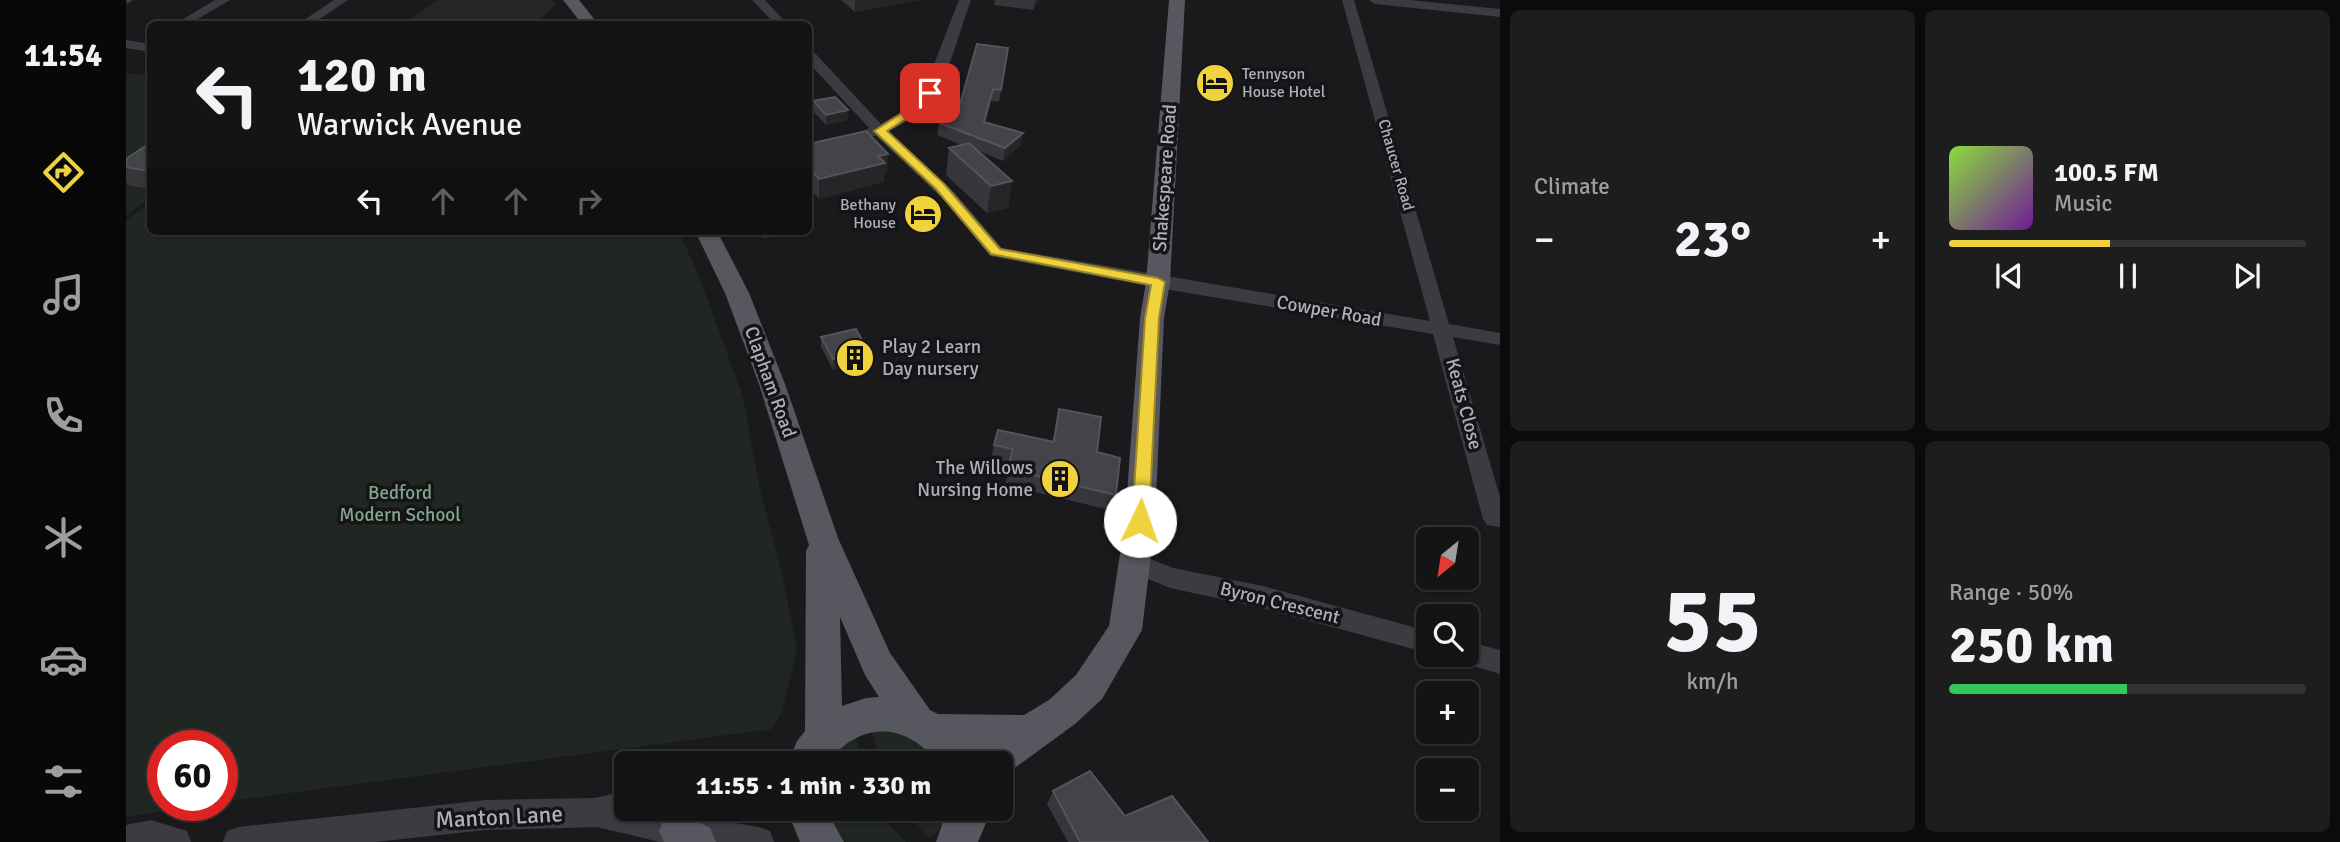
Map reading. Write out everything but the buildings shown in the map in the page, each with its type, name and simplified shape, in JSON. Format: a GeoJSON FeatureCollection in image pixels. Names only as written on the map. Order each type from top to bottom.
{"type":"FeatureCollection","features":[{"type":"Feature","properties":{"kind":"main road"},"geometry":{"type":"LineString","coordinates":[[571,0],[588,21]]}},
{"type":"Feature","properties":{"kind":"main road","name":"Shakespeare Road"},"geometry":{"type":"LineString","coordinates":[[1006,751],[1062,712],[1090,687],[1125,630],[1140,521],[1152,318],[1158,282],[1177,0]]}},
{"type":"Feature","properties":{"kind":"main road","name":"Clapham Road"},"geometry":{"type":"LineString","coordinates":[[708,235],[737,293],[772,384],[822,538],[877,664],[926,726],[953,751]]}},
{"type":"Feature","properties":{"kind":"main road","name":"Clapham Road"},"geometry":{"type":"LineString","coordinates":[[808,751],[822,538]]}},
{"type":"Feature","properties":{"kind":"main road"},"geometry":{"type":"LineString","coordinates":[[812,751],[840,725],[860,716],[878,713],[897,714],[926,726],[1029,733]]}},
{"type":"Feature","properties":{"kind":"main road"},"geometry":{"type":"LineString","coordinates":[[810,821],[824,842]]}},
{"type":"Feature","properties":{"kind":"street"},"geometry":{"type":"LineString","coordinates":[[186,21],[224,0]]}},
{"type":"Feature","properties":{"kind":"street"},"geometry":{"type":"LineString","coordinates":[[309,21],[342,0]]}},
{"type":"Feature","properties":{"kind":"street"},"geometry":{"type":"LineString","coordinates":[[758,0],[779,21]]}},
{"type":"Feature","properties":{"kind":"street"},"geometry":{"type":"LineString","coordinates":[[856,136],[880,131],[923,104],[930,93],[965,0]]}},
{"type":"Feature","properties":{"kind":"street","name":"Chaucer Road"},"geometry":{"type":"LineString","coordinates":[[1348,0],[1443,330]]}},
{"type":"Feature","properties":{"kind":"street"},"geometry":{"type":"LineString","coordinates":[[1375,0],[1496,13]]}},
{"type":"Feature","properties":{"kind":"street"},"geometry":{"type":"LineString","coordinates":[[1486,0],[1496,13],[1500,26]]}},
{"type":"Feature","properties":{"kind":"street"},"geometry":{"type":"LineString","coordinates":[[126,44],[147,45]]}},
{"type":"Feature","properties":{"kind":"street","name":"Cowper Road"},"geometry":{"type":"LineString","coordinates":[[812,58],[880,131],[940,186],[996,252],[1500,339]]}},
{"type":"Feature","properties":{"kind":"street","name":"Keats Close"},"geometry":{"type":"LineString","coordinates":[[1443,330],[1495,519]]}},
{"type":"Feature","properties":{"kind":"street","name":"Byron Crescent"},"geometry":{"type":"LineString","coordinates":[[1133,562],[1170,578],[1264,597],[1416,639]]}},
{"type":"Feature","properties":{"kind":"street"},"geometry":{"type":"LineString","coordinates":[[1479,656],[1500,662]]}},
{"type":"Feature","properties":{"kind":"street","name":"Manton Lane"},"geometry":{"type":"LineString","coordinates":[[238,842],[486,815],[594,813],[614,809]]}},
{"type":"Feature","properties":{"kind":"street","name":"Manton Lane"},"geometry":{"type":"LineString","coordinates":[[594,813],[688,837],[759,842]]}},
{"type":"Feature","properties":{"kind":"street"},"geometry":{"type":"LineString","coordinates":[[126,840],[151,835],[176,842]]}},
{"type":"Feature","properties":{"kind":"shaded area"},"geometry":{"type":"Polygon","coordinates":[[[438,0],[552,0],[556,4],[538,21],[407,21],[438,0]]]}},
{"type":"Feature","properties":{"kind":"green space"},"geometry":{"type":"Polygon","coordinates":[[[126,73],[147,76],[147,200],[126,215],[126,73]]]}},
{"type":"Feature","properties":{"kind":"green space","name":"Bedford Modern School"},"geometry":{"type":"Polygon","coordinates":[[[147,205],[147,235],[681,235],[700,279],[743,397],[760,490],[782,574],[797,650],[782,711],[772,729],[238,800],[238,730],[147,730],[147,814],[126,817],[126,221],[147,205]]]}},
{"type":"Feature","properties":{"kind":"green space"},"geometry":{"type":"Polygon","coordinates":[[[870,725],[900,727],[928,751],[877,751],[870,725]]]}},
{"type":"Feature","properties":{"kind":"green space"},"geometry":{"type":"Polygon","coordinates":[[[855,732],[859,751],[835,751],[855,732]]]}},
{"type":"Feature","properties":{"kind":"green space"},"geometry":{"type":"Polygon","coordinates":[[[829,821],[886,821],[906,842],[846,842],[829,821]]]}},
{"type":"Feature","properties":{"kind":"green space"},"geometry":{"type":"Polygon","coordinates":[[[913,821],[944,821],[930,839],[913,821]]]}},
{"type":"Feature","properties":{"kind":"place","name":"Tennyson House Hotel"},"geometry":{"type":"Point","coordinates":[1215,83]}},
{"type":"Feature","properties":{"kind":"place","name":"Bethany House"},"geometry":{"type":"Point","coordinates":[923,214]}},
{"type":"Feature","properties":{"kind":"place","name":"Play 2 Learn Day nursery"},"geometry":{"type":"Point","coordinates":[855,358]}},
{"type":"Feature","properties":{"kind":"place","name":"The Willows Nursing Home"},"geometry":{"type":"Point","coordinates":[1060,479]}},
{"type":"Feature","properties":{"kind":"route"},"geometry":{"type":"LineString","coordinates":[[930,93],[923,104],[880,131],[940,186],[996,252],[1158,282],[1152,318],[1140,521]]}}]}
